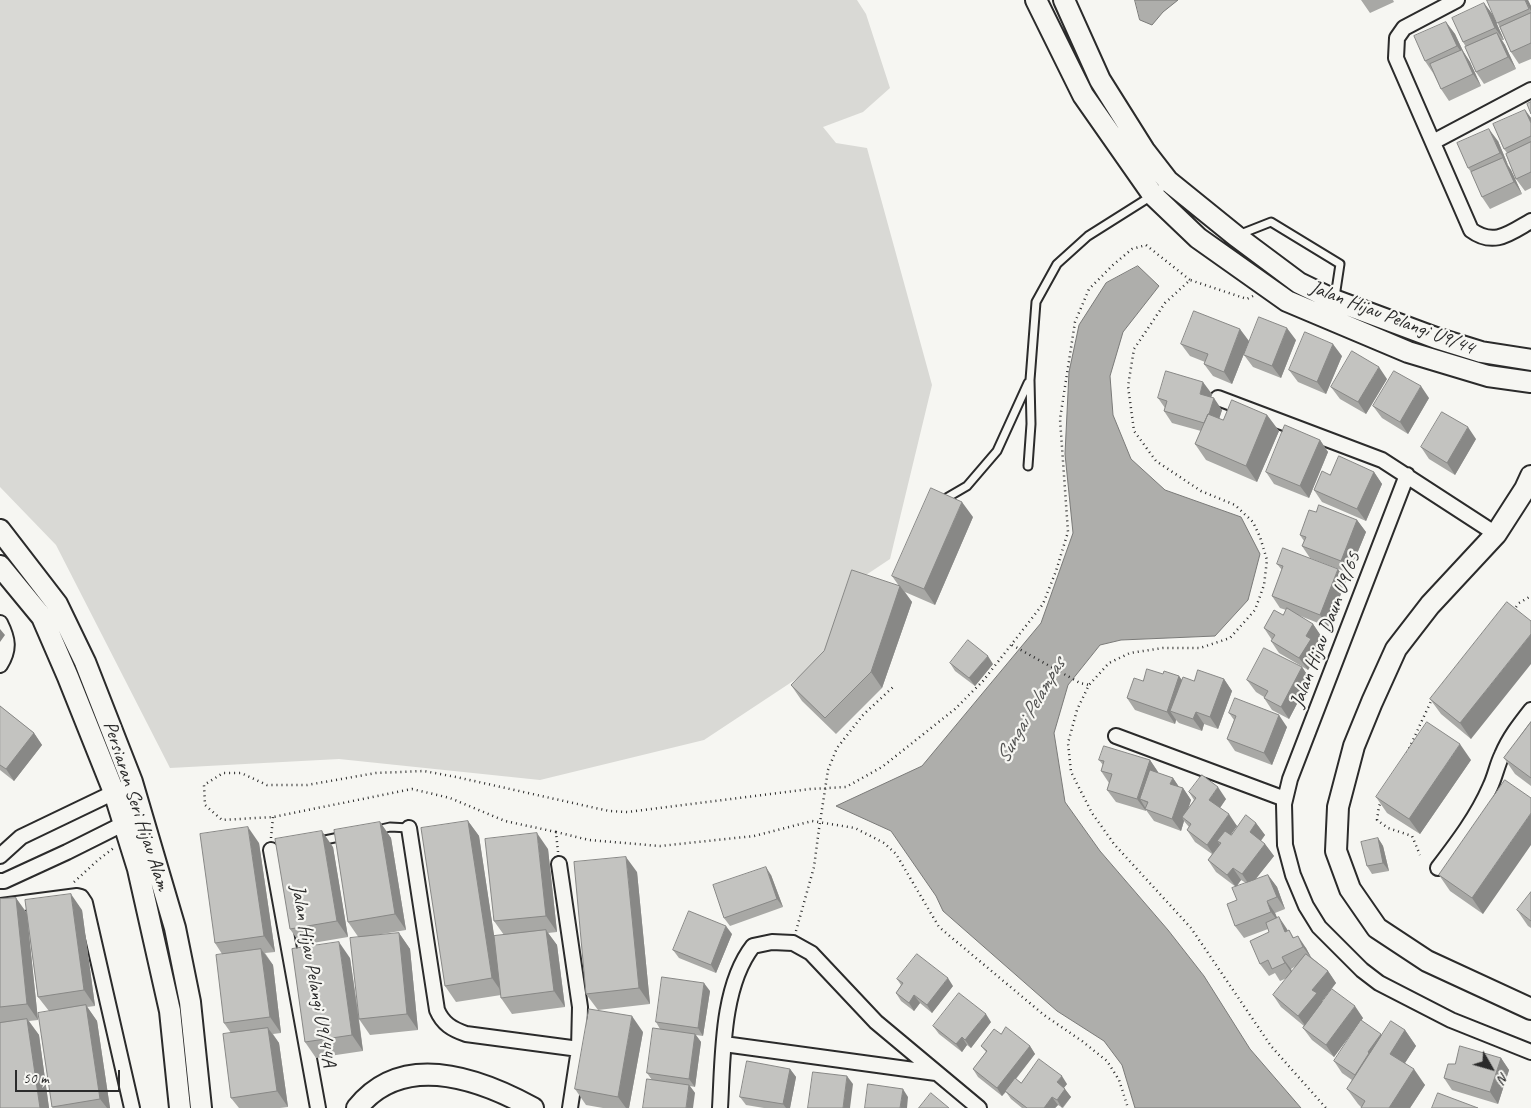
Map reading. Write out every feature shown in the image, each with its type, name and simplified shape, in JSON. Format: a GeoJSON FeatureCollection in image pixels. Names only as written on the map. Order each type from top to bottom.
{"type":"FeatureCollection","features":[{"type":"Feature","properties":{"kind":"street","name":"Jalan Hijau Pelangi U9/44"},"geometry":{"type":"LineString","coordinates":[[1036,0],[1083,95],[1153,195],[1198,238],[1287,301],[1408,352],[1488,376],[1531,382]]}},
{"type":"Feature","properties":{"kind":"street","name":"Jalan Hijau Pelangi U9/44"},"geometry":{"type":"LineString","coordinates":[[1064,0],[1100,80],[1144,150],[1168,181],[1236,236],[1300,283],[1334,300],[1436,338],[1472,349],[1531,360]]}},
{"type":"Feature","properties":{"kind":"street"},"geometry":{"type":"LineString","coordinates":[[1457,0],[1404,28],[1397,38],[1396,58],[1471,230],[1479,236],[1500,238],[1531,221]]}},
{"type":"Feature","properties":{"kind":"street"},"geometry":{"type":"LineString","coordinates":[[1433,142],[1531,90]]}},
{"type":"Feature","properties":{"kind":"street"},"geometry":{"type":"LineString","coordinates":[[1218,398],[1382,460],[1408,475],[1496,534]]}},
{"type":"Feature","properties":{"kind":"street","name":"Jalan Hijau Daun U9/65"},"geometry":{"type":"LineString","coordinates":[[1408,475],[1290,779],[1284,804],[1285,846],[1293,875],[1306,906],[1319,927],[1362,970],[1379,983],[1451,1020],[1531,1052]]}},
{"type":"Feature","properties":{"kind":"street"},"geometry":{"type":"LineString","coordinates":[[1531,476],[1525,489],[1496,534],[1430,605],[1396,649],[1354,746],[1338,807],[1336,850],[1350,889],[1377,928],[1427,961],[1531,1009]]}},
{"type":"Feature","properties":{"kind":"street","name":"Persiaran Seri Hijau Alam"},"geometry":{"type":"LineString","coordinates":[[0,530],[57,604],[85,662],[132,782],[143,814],[175,928],[188,993],[201,1108]]}},
{"type":"Feature","properties":{"kind":"street","name":"Persiaran Seri Hijau Alam"},"geometry":{"type":"LineString","coordinates":[[0,566],[42,616],[114,792],[138,868],[170,1011],[180,1108]]}},
{"type":"Feature","properties":{"kind":"street"},"geometry":{"type":"LineString","coordinates":[[0,623],[7,636],[6,654],[0,665]]}},
{"type":"Feature","properties":{"kind":"street"},"geometry":{"type":"LineString","coordinates":[[1438,868],[1463,835],[1479,808],[1512,734],[1531,710]]}},
{"type":"Feature","properties":{"kind":"street"},"geometry":{"type":"LineString","coordinates":[[1116,736],[1285,799]]}},
{"type":"Feature","properties":{"kind":"street"},"geometry":{"type":"LineString","coordinates":[[0,856],[21,837],[132,782]]}},
{"type":"Feature","properties":{"kind":"street"},"geometry":{"type":"LineString","coordinates":[[0,881],[4,881],[58,856],[126,830],[143,814]]}},
{"type":"Feature","properties":{"kind":"street"},"geometry":{"type":"LineString","coordinates":[[409,828],[437,1010],[442,1021],[454,1030],[466,1034],[579,1048]]}},
{"type":"Feature","properties":{"kind":"street","name":"Jalan Hijau Pelangi U9/44A"},"geometry":{"type":"LineString","coordinates":[[275,849],[318,1108]]}},
{"type":"Feature","properties":{"kind":"street"},"geometry":{"type":"LineString","coordinates":[[559,864],[580,1007],[579,1048],[570,1108]]}},
{"type":"Feature","properties":{"kind":"street"},"geometry":{"type":"LineString","coordinates":[[0,906],[77,896],[81,897],[85,903],[132,1108]]}},
{"type":"Feature","properties":{"kind":"street"},"geometry":{"type":"LineString","coordinates":[[720,1108],[724,1044],[732,986],[746,956],[753,946],[772,942],[793,942],[811,952],[876,1022],[979,1108]]}},
{"type":"Feature","properties":{"kind":"street"},"geometry":{"type":"LineString","coordinates":[[724,1044],[938,1074]]}},
{"type":"Feature","properties":{"kind":"street"},"geometry":{"type":"LineString","coordinates":[[357,1108],[366,1096],[384,1084],[410,1074],[444,1076],[483,1084],[533,1108]]}},
{"type":"Feature","properties":{"kind":"lane"},"geometry":{"type":"LineString","coordinates":[[1028,466],[1031,424],[1030,380],[1036,302],[1057,264],[1088,236],[1153,195],[1168,181]]}},
{"type":"Feature","properties":{"kind":"lane"},"geometry":{"type":"LineString","coordinates":[[1236,236],[1271,222],[1340,264],[1334,300]]}},
{"type":"Feature","properties":{"kind":"lane"},"geometry":{"type":"LineString","coordinates":[[940,504],[944,498],[967,486],[997,451],[1030,380]]}},
{"type":"Feature","properties":{"kind":"lane"},"geometry":{"type":"LineString","coordinates":[[372,831],[390,827],[409,828]]}},
{"type":"Feature","properties":{"kind":"lane"},"geometry":{"type":"LineString","coordinates":[[317,841],[354,834]]}},
{"type":"Feature","properties":{"kind":"path"},"geometry":{"type":"LineString","coordinates":[[1128,1108],[1119,1080],[1107,1061],[1044,1015],[939,926],[896,854],[884,843],[855,828],[812,820],[754,836],[660,846],[589,840],[506,821],[450,798],[412,789],[273,817],[222,820],[205,805],[204,785],[223,773],[241,773],[267,785],[307,785],[376,773],[424,771],[609,810],[628,812],[810,789],[846,787],[882,767],[954,709],[983,681],[1043,604],[1068,532],[1060,419],[1075,322],[1089,289],[1132,249],[1146,246],[1190,280],[1246,299],[1256,294],[1264,284]]}},
{"type":"Feature","properties":{"kind":"path"},"geometry":{"type":"LineString","coordinates":[[1190,280],[1165,303],[1134,349],[1128,386],[1134,430],[1156,461],[1201,491],[1235,505],[1253,522],[1260,536],[1267,560],[1264,585],[1255,610],[1230,638],[1200,648],[1163,648],[1130,653],[1109,663],[1089,685],[1078,710],[1068,743],[1071,772],[1092,813],[1114,844],[1191,928],[1271,1046],[1326,1108]]}},
{"type":"Feature","properties":{"kind":"path"},"geometry":{"type":"LineString","coordinates":[[1510,614],[1520,603],[1531,596]]}},
{"type":"Feature","properties":{"kind":"path"},"geometry":{"type":"LineString","coordinates":[[1012,645],[1080,683],[1089,685]]}},
{"type":"Feature","properties":{"kind":"path"},"geometry":{"type":"LineString","coordinates":[[793,942],[814,867],[828,770],[837,748],[858,722],[893,687]]}},
{"type":"Feature","properties":{"kind":"path"},"geometry":{"type":"LineString","coordinates":[[1406,753],[1434,694]]}},
{"type":"Feature","properties":{"kind":"path"},"geometry":{"type":"LineString","coordinates":[[1383,799],[1379,806],[1377,820],[1388,828],[1412,836],[1420,855]]}},
{"type":"Feature","properties":{"kind":"path"},"geometry":{"type":"LineString","coordinates":[[273,817],[275,849]]}},
{"type":"Feature","properties":{"kind":"path"},"geometry":{"type":"LineString","coordinates":[[69,897],[74,882],[126,830]]}},
{"type":"Feature","properties":{"kind":"path"},"geometry":{"type":"LineString","coordinates":[[556,832],[559,864]]}},
{"type":"Feature","properties":{"kind":"shaded area"},"geometry":{"type":"Polygon","coordinates":[[[0,0],[857,0],[866,14],[890,88],[863,112],[823,127],[836,143],[867,148],[932,385],[890,559],[857,581],[831,656],[704,740],[540,780],[339,759],[170,768],[56,545],[0,487],[0,0]]]}},
{"type":"Feature","properties":{"kind":"water"},"geometry":{"type":"Polygon","coordinates":[[[1135,0],[1178,0],[1163,12],[1152,25],[1140,20],[1135,0]]]}},
{"type":"Feature","properties":{"kind":"water","name":"Sungai Pelampas"},"geometry":{"type":"Polygon","coordinates":[[[1138,266],[1159,286],[1123,332],[1110,376],[1113,415],[1131,459],[1165,490],[1241,517],[1260,554],[1248,600],[1215,636],[1121,640],[1100,645],[1068,685],[1054,733],[1065,802],[1100,851],[1168,930],[1204,976],[1250,1049],[1301,1108],[1135,1108],[1122,1065],[1104,1041],[1057,1011],[943,911],[936,896],[891,831],[836,806],[922,766],[1041,623],[1073,533],[1065,454],[1069,372],[1079,325],[1106,283],[1138,266]]]}},
{"type":"Feature","properties":{"kind":"building"},"geometry":{"type":"Polygon","coordinates":[[[1487,0],[1525,0],[1529,9],[1497,23],[1487,0]]]}},
{"type":"Feature","properties":{"kind":"building"},"geometry":{"type":"Polygon","coordinates":[[[1484,3],[1495,28],[1463,42],[1452,18],[1484,3]]]}},
{"type":"Feature","properties":{"kind":"building"},"geometry":{"type":"Polygon","coordinates":[[[1531,13],[1531,43],[1511,52],[1500,27],[1531,13]]]}},
{"type":"Feature","properties":{"kind":"building"},"geometry":{"type":"Polygon","coordinates":[[[1446,22],[1457,46],[1425,61],[1414,36],[1446,22]]]}},
{"type":"Feature","properties":{"kind":"building"},"geometry":{"type":"Polygon","coordinates":[[[1497,33],[1508,57],[1476,72],[1465,47],[1497,33]]]}},
{"type":"Feature","properties":{"kind":"building"},"geometry":{"type":"Polygon","coordinates":[[[1462,50],[1473,74],[1441,89],[1430,64],[1462,50]]]}},
{"type":"Feature","properties":{"kind":"building"},"geometry":{"type":"Polygon","coordinates":[[[1531,102],[1531,114],[1527,104],[1531,102]]]}},
{"type":"Feature","properties":{"kind":"building"},"geometry":{"type":"Polygon","coordinates":[[[1525,110],[1531,123],[1531,136],[1504,149],[1493,124],[1525,110]]]}},
{"type":"Feature","properties":{"kind":"building"},"geometry":{"type":"Polygon","coordinates":[[[1489,129],[1500,153],[1468,168],[1457,143],[1489,129]]]}},
{"type":"Feature","properties":{"kind":"building"},"geometry":{"type":"Polygon","coordinates":[[[1531,142],[1531,172],[1516,179],[1506,154],[1531,142]]]}},
{"type":"Feature","properties":{"kind":"building"},"geometry":{"type":"Polygon","coordinates":[[[1503,158],[1514,182],[1482,197],[1471,172],[1503,158]]]}},
{"type":"Feature","properties":{"kind":"building"},"geometry":{"type":"Polygon","coordinates":[[[1194,311],[1240,329],[1224,372],[1204,364],[1208,354],[1181,344],[1194,311]]]}},
{"type":"Feature","properties":{"kind":"building"},"geometry":{"type":"Polygon","coordinates":[[[1259,317],[1287,328],[1272,366],[1244,355],[1259,317]]]}},
{"type":"Feature","properties":{"kind":"building"},"geometry":{"type":"Polygon","coordinates":[[[1305,332],[1333,344],[1317,382],[1289,370],[1305,332]]]}},
{"type":"Feature","properties":{"kind":"building"},"geometry":{"type":"Polygon","coordinates":[[[1352,351],[1379,367],[1358,402],[1331,387],[1352,351]]]}},
{"type":"Feature","properties":{"kind":"building"},"geometry":{"type":"Polygon","coordinates":[[[1166,371],[1203,382],[1200,394],[1214,398],[1204,423],[1164,411],[1167,401],[1158,398],[1166,371]]]}},
{"type":"Feature","properties":{"kind":"building"},"geometry":{"type":"Polygon","coordinates":[[[1394,371],[1421,386],[1400,422],[1373,406],[1394,371]]]}},
{"type":"Feature","properties":{"kind":"building"},"geometry":{"type":"Polygon","coordinates":[[[1232,400],[1267,415],[1246,466],[1195,444],[1208,414],[1223,420],[1232,400]]]}},
{"type":"Feature","properties":{"kind":"building"},"geometry":{"type":"Polygon","coordinates":[[[1442,412],[1468,427],[1447,463],[1421,447],[1442,412]]]}},
{"type":"Feature","properties":{"kind":"building"},"geometry":{"type":"Polygon","coordinates":[[[1285,425],[1320,440],[1300,486],[1266,472],[1285,425]]]}},
{"type":"Feature","properties":{"kind":"building"},"geometry":{"type":"Polygon","coordinates":[[[1339,456],[1374,472],[1357,509],[1314,490],[1322,471],[1330,475],[1339,456]]]}},
{"type":"Feature","properties":{"kind":"building"},"geometry":{"type":"Polygon","coordinates":[[[931,488],[962,502],[924,589],[892,576],[931,488]]]}},
{"type":"Feature","properties":{"kind":"building"},"geometry":{"type":"Polygon","coordinates":[[[1319,505],[1357,520],[1341,561],[1302,546],[1306,537],[1300,535],[1309,510],[1316,512],[1319,505]]]}},
{"type":"Feature","properties":{"kind":"building"},"geometry":{"type":"Polygon","coordinates":[[[1283,548],[1338,569],[1320,615],[1272,596],[1283,566],[1277,564],[1283,548]]]}},
{"type":"Feature","properties":{"kind":"building"},"geometry":{"type":"Polygon","coordinates":[[[852,570],[900,586],[871,672],[825,718],[791,685],[824,651],[852,570]]]}},
{"type":"Feature","properties":{"kind":"building"},"geometry":{"type":"Polygon","coordinates":[[[1507,602],[1531,621],[1531,634],[1460,723],[1430,699],[1507,602]]]}},
{"type":"Feature","properties":{"kind":"building"},"geometry":{"type":"Polygon","coordinates":[[[1287,608],[1313,624],[1306,636],[1311,639],[1299,658],[1271,641],[1275,635],[1264,628],[1274,610],[1283,615],[1287,608]]]}},
{"type":"Feature","properties":{"kind":"building"},"geometry":{"type":"Polygon","coordinates":[[[968,640],[988,656],[969,678],[950,663],[968,640]]]}},
{"type":"Feature","properties":{"kind":"building"},"geometry":{"type":"Polygon","coordinates":[[[1264,648],[1302,667],[1281,707],[1264,698],[1268,691],[1247,680],[1264,648]]]}},
{"type":"Feature","properties":{"kind":"building"},"geometry":{"type":"Polygon","coordinates":[[[1147,669],[1163,674],[1164,671],[1179,676],[1167,712],[1127,698],[1134,678],[1143,681],[1147,669]]]}},
{"type":"Feature","properties":{"kind":"building"},"geometry":{"type":"Polygon","coordinates":[[[1198,670],[1224,679],[1210,717],[1196,712],[1193,719],[1170,711],[1183,677],[1194,681],[1198,670]]]}},
{"type":"Feature","properties":{"kind":"building"},"geometry":{"type":"Polygon","coordinates":[[[1235,698],[1279,715],[1264,753],[1227,739],[1236,716],[1229,713],[1235,698]]]}},
{"type":"Feature","properties":{"kind":"building"},"geometry":{"type":"Polygon","coordinates":[[[0,706],[34,733],[6,769],[0,765],[0,706]]]}},
{"type":"Feature","properties":{"kind":"building"},"geometry":{"type":"Polygon","coordinates":[[[1427,722],[1460,744],[1409,819],[1376,797],[1427,722]]]}},
{"type":"Feature","properties":{"kind":"building"},"geometry":{"type":"Polygon","coordinates":[[[1531,722],[1531,778],[1504,758],[1531,722]]]}},
{"type":"Feature","properties":{"kind":"building"},"geometry":{"type":"Polygon","coordinates":[[[1104,746],[1150,760],[1137,799],[1107,790],[1112,774],[1101,771],[1104,761],[1099,760],[1104,746]]]}},
{"type":"Feature","properties":{"kind":"building"},"geometry":{"type":"Polygon","coordinates":[[[1150,770],[1173,778],[1170,784],[1183,788],[1172,819],[1145,809],[1148,802],[1140,799],[1150,770]]]}},
{"type":"Feature","properties":{"kind":"building"},"geometry":{"type":"Polygon","coordinates":[[[1202,775],[1218,787],[1209,800],[1229,814],[1207,845],[1187,830],[1191,824],[1182,817],[1196,798],[1189,792],[1202,775]]]}},
{"type":"Feature","properties":{"kind":"building"},"geometry":{"type":"Polygon","coordinates":[[[1505,780],[1531,798],[1531,813],[1472,898],[1439,875],[1505,780]]]}},
{"type":"Feature","properties":{"kind":"building"},"geometry":{"type":"Polygon","coordinates":[[[1246,815],[1256,823],[1250,832],[1265,844],[1242,874],[1233,868],[1227,875],[1208,860],[1221,843],[1217,841],[1225,831],[1231,835],[1246,815]]]}},
{"type":"Feature","properties":{"kind":"building"},"geometry":{"type":"Polygon","coordinates":[[[468,821],[492,978],[445,986],[421,828],[468,821]]]}},
{"type":"Feature","properties":{"kind":"building"},"geometry":{"type":"Polygon","coordinates":[[[380,822],[395,914],[348,922],[334,830],[380,822]]]}},
{"type":"Feature","properties":{"kind":"building"},"geometry":{"type":"Polygon","coordinates":[[[248,827],[264,936],[215,943],[200,834],[248,827]]]}},
{"type":"Feature","properties":{"kind":"building"},"geometry":{"type":"Polygon","coordinates":[[[322,831],[337,921],[290,929],[275,839],[322,831]]]}},
{"type":"Feature","properties":{"kind":"building"},"geometry":{"type":"Polygon","coordinates":[[[537,833],[546,916],[494,921],[485,839],[537,833]]]}},
{"type":"Feature","properties":{"kind":"building"},"geometry":{"type":"Polygon","coordinates":[[[1378,838],[1383,863],[1367,866],[1361,842],[1378,838]]]}},
{"type":"Feature","properties":{"kind":"building"},"geometry":{"type":"Polygon","coordinates":[[[626,857],[639,988],[586,994],[574,862],[626,857]]]}},
{"type":"Feature","properties":{"kind":"building"},"geometry":{"type":"Polygon","coordinates":[[[766,867],[777,899],[724,918],[713,885],[766,867]]]}},
{"type":"Feature","properties":{"kind":"building"},"geometry":{"type":"Polygon","coordinates":[[[1268,875],[1277,897],[1267,901],[1271,912],[1235,926],[1227,904],[1237,900],[1232,888],[1268,875]]]}},
{"type":"Feature","properties":{"kind":"building"},"geometry":{"type":"Polygon","coordinates":[[[1531,892],[1531,921],[1517,910],[1531,892]]]}},
{"type":"Feature","properties":{"kind":"building"},"geometry":{"type":"Polygon","coordinates":[[[71,894],[84,990],[38,997],[25,900],[71,894]]]}},
{"type":"Feature","properties":{"kind":"building"},"geometry":{"type":"Polygon","coordinates":[[[16,898],[27,1004],[0,1007],[0,899],[16,898]]]}},
{"type":"Feature","properties":{"kind":"building"},"geometry":{"type":"Polygon","coordinates":[[[689,911],[726,926],[711,965],[673,950],[689,911]]]}},
{"type":"Feature","properties":{"kind":"building"},"geometry":{"type":"Polygon","coordinates":[[[1279,917],[1285,932],[1289,930],[1293,938],[1298,936],[1303,947],[1282,957],[1285,963],[1272,969],[1268,960],[1260,964],[1250,941],[1269,932],[1266,923],[1279,917]]]}},
{"type":"Feature","properties":{"kind":"building"},"geometry":{"type":"Polygon","coordinates":[[[546,930],[554,991],[501,998],[494,936],[546,930]]]}},
{"type":"Feature","properties":{"kind":"building"},"geometry":{"type":"Polygon","coordinates":[[[399,933],[407,1014],[359,1019],[350,938],[399,933]]]}},
{"type":"Feature","properties":{"kind":"building"},"geometry":{"type":"Polygon","coordinates":[[[339,942],[352,1035],[305,1042],[292,949],[339,942]]]}},
{"type":"Feature","properties":{"kind":"building"},"geometry":{"type":"Polygon","coordinates":[[[261,949],[270,1017],[224,1023],[216,955],[261,949]]]}},
{"type":"Feature","properties":{"kind":"building"},"geometry":{"type":"Polygon","coordinates":[[[917,954],[948,978],[927,1005],[914,995],[909,1003],[896,993],[903,983],[897,979],[917,954]]]}},
{"type":"Feature","properties":{"kind":"building"},"geometry":{"type":"Polygon","coordinates":[[[1306,954],[1328,971],[1312,990],[1317,993],[1298,1016],[1273,995],[1306,954]]]}},
{"type":"Feature","properties":{"kind":"building"},"geometry":{"type":"Polygon","coordinates":[[[662,977],[704,983],[698,1028],[656,1022],[662,977]]]}},
{"type":"Feature","properties":{"kind":"building"},"geometry":{"type":"Polygon","coordinates":[[[1332,989],[1355,1006],[1326,1045],[1303,1028],[1332,989]]]}},
{"type":"Feature","properties":{"kind":"building"},"geometry":{"type":"Polygon","coordinates":[[[959,993],[986,1014],[965,1040],[962,1037],[956,1044],[933,1026],[959,993]]]}},
{"type":"Feature","properties":{"kind":"building"},"geometry":{"type":"Polygon","coordinates":[[[86,1005],[100,1099],[52,1107],[38,1013],[86,1005]]]}},
{"type":"Feature","properties":{"kind":"building"},"geometry":{"type":"Polygon","coordinates":[[[589,1009],[632,1016],[618,1097],[575,1089],[589,1009]]]}},
{"type":"Feature","properties":{"kind":"building"},"geometry":{"type":"Polygon","coordinates":[[[27,1019],[40,1108],[0,1108],[0,1023],[27,1019]]]}},
{"type":"Feature","properties":{"kind":"building"},"geometry":{"type":"Polygon","coordinates":[[[1361,1020],[1381,1034],[1355,1075],[1334,1061],[1361,1020]]]}},
{"type":"Feature","properties":{"kind":"building"},"geometry":{"type":"Polygon","coordinates":[[[1391,1021],[1405,1030],[1390,1054],[1414,1069],[1389,1108],[1361,1108],[1365,1101],[1347,1089],[1391,1021]]]}},
{"type":"Feature","properties":{"kind":"building"},"geometry":{"type":"Polygon","coordinates":[[[1006,1027],[1030,1046],[997,1088],[973,1069],[987,1051],[981,1046],[994,1029],[1001,1034],[1006,1027]]]}},
{"type":"Feature","properties":{"kind":"building"},"geometry":{"type":"Polygon","coordinates":[[[268,1028],[277,1091],[231,1098],[223,1034],[268,1028]]]}},
{"type":"Feature","properties":{"kind":"building"},"geometry":{"type":"Polygon","coordinates":[[[653,1028],[695,1034],[689,1079],[647,1073],[653,1028]]]}},
{"type":"Feature","properties":{"kind":"building"},"geometry":{"type":"Polygon","coordinates":[[[1460,1046],[1501,1058],[1490,1092],[1444,1078],[1448,1064],[1455,1064],[1460,1046]]]}},
{"type":"Feature","properties":{"kind":"building"},"geometry":{"type":"Polygon","coordinates":[[[1039,1059],[1062,1076],[1057,1082],[1065,1089],[1057,1100],[1052,1097],[1044,1108],[1027,1108],[1005,1091],[1015,1078],[1021,1083],[1039,1059]]]}},
{"type":"Feature","properties":{"kind":"building"},"geometry":{"type":"Polygon","coordinates":[[[747,1061],[790,1069],[783,1104],[740,1097],[747,1061]]]}},
{"type":"Feature","properties":{"kind":"building"},"geometry":{"type":"Polygon","coordinates":[[[813,1072],[847,1076],[843,1108],[808,1108],[813,1072]]]}},
{"type":"Feature","properties":{"kind":"building"},"geometry":{"type":"Polygon","coordinates":[[[647,1079],[689,1085],[686,1108],[643,1108],[647,1079]]]}},
{"type":"Feature","properties":{"kind":"building"},"geometry":{"type":"Polygon","coordinates":[[[868,1084],[903,1089],[900,1108],[865,1108],[868,1084]]]}},
{"type":"Feature","properties":{"kind":"building"},"geometry":{"type":"Polygon","coordinates":[[[931,1093],[949,1108],[919,1108],[931,1093]]]}},
{"type":"Feature","properties":{"kind":"building"},"geometry":{"type":"Polygon","coordinates":[[[1438,1093],[1478,1108],[1432,1108],[1438,1093]]]}}]}
